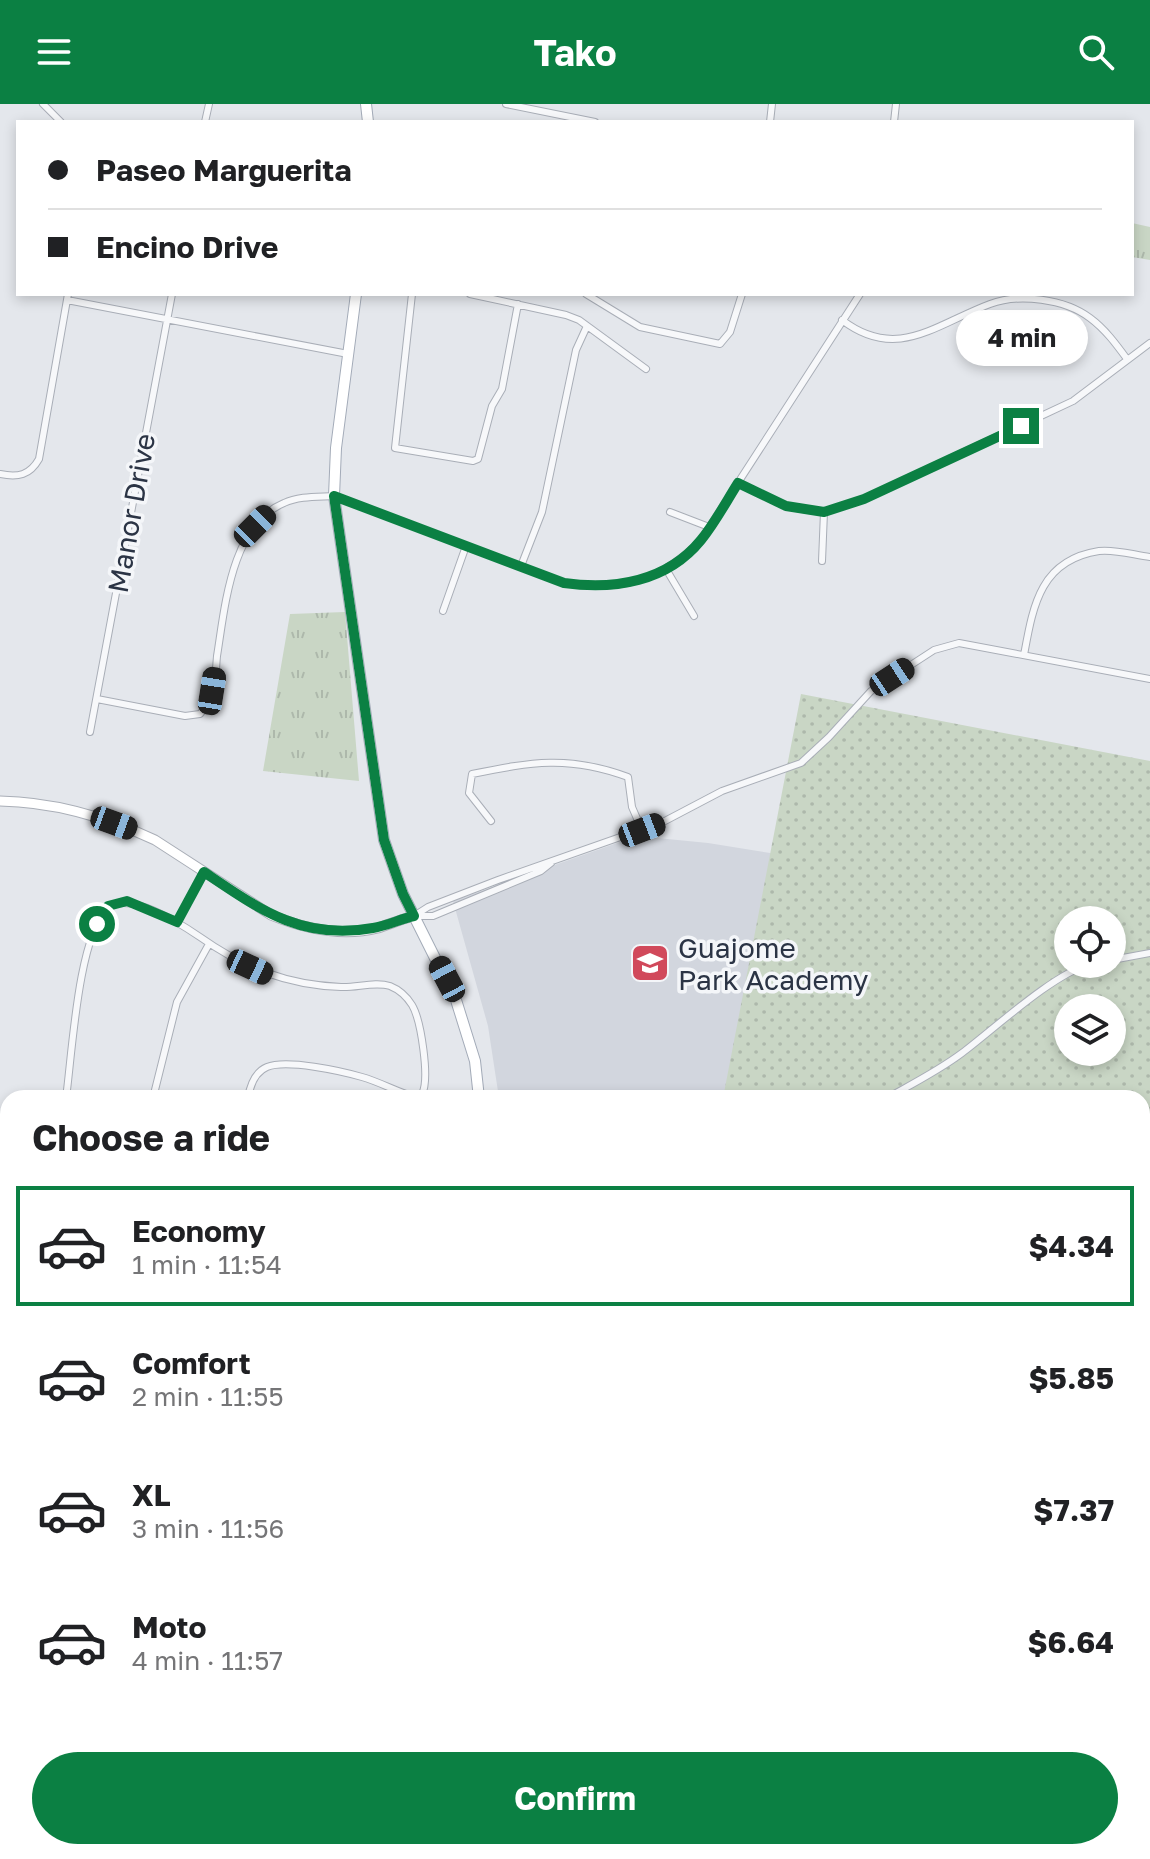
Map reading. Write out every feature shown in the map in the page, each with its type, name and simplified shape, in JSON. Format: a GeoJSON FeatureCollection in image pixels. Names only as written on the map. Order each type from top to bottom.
{"type":"FeatureCollection","features":[{"type":"Feature","properties":{"kind":"main road"},"geometry":{"type":"LineString","coordinates":[[356,296],[336,448],[334,496],[384,840],[403,894],[456,1000],[475,1061],[478,1090]]}},
{"type":"Feature","properties":{"kind":"main road"},"geometry":{"type":"LineString","coordinates":[[0,801],[93,815],[155,840],[271,915],[313,929],[342,932],[376,928],[414,916]]}},
{"type":"Feature","properties":{"kind":"street"},"geometry":{"type":"LineString","coordinates":[[43,104],[59,120]]}},
{"type":"Feature","properties":{"kind":"street"},"geometry":{"type":"LineString","coordinates":[[506,104],[574,120]]}},
{"type":"Feature","properties":{"kind":"street","name":"Manor Drive"},"geometry":{"type":"LineString","coordinates":[[90,732],[172,296]]}},
{"type":"Feature","properties":{"kind":"street"},"geometry":{"type":"LineString","coordinates":[[412,296],[395,448],[473,461],[478,459],[492,406],[502,389],[518,304]]}},
{"type":"Feature","properties":{"kind":"street"},"geometry":{"type":"LineString","coordinates":[[480,296],[566,315],[587,326],[646,369]]}},
{"type":"Feature","properties":{"kind":"street"},"geometry":{"type":"LineString","coordinates":[[589,296],[640,327],[720,344],[730,332],[741,296]]}},
{"type":"Feature","properties":{"kind":"street"},"geometry":{"type":"LineString","coordinates":[[97,699],[185,716],[200,714],[212,698],[228,588],[236,563],[255,526],[269,511],[286,502],[304,498],[334,496],[564,583],[594,587],[651,577],[687,554],[701,540],[859,296]]}},
{"type":"Feature","properties":{"kind":"street"},"geometry":{"type":"LineString","coordinates":[[1,474],[24,475],[34,469],[39,459],[67,297],[348,354]]}},
{"type":"Feature","properties":{"kind":"street"},"geometry":{"type":"LineString","coordinates":[[842,320],[869,336],[901,340],[920,335],[993,303],[1017,298],[1041,300],[1078,310],[1090,317],[1107,332],[1127,359]]}},
{"type":"Feature","properties":{"kind":"street"},"geometry":{"type":"LineString","coordinates":[[521,566],[542,512],[576,350],[587,326]]}},
{"type":"Feature","properties":{"kind":"street"},"geometry":{"type":"LineString","coordinates":[[738,483],[786,506],[824,512],[864,499],[1073,401],[1150,343]]}},
{"type":"Feature","properties":{"kind":"street"},"geometry":{"type":"LineString","coordinates":[[670,512],[709,527]]}},
{"type":"Feature","properties":{"kind":"street"},"geometry":{"type":"LineString","coordinates":[[822,561],[824,512]]}},
{"type":"Feature","properties":{"kind":"street"},"geometry":{"type":"LineString","coordinates":[[443,611],[466,546]]}},
{"type":"Feature","properties":{"kind":"street"},"geometry":{"type":"LineString","coordinates":[[1024,655],[1033,604],[1051,575],[1061,567],[1072,559],[1101,551],[1150,557]]}},
{"type":"Feature","properties":{"kind":"street"},"geometry":{"type":"LineString","coordinates":[[666,569],[694,616]]}},
{"type":"Feature","properties":{"kind":"street"},"geometry":{"type":"LineString","coordinates":[[414,916],[433,916],[541,871],[554,861],[642,830],[722,791],[801,763],[871,691],[934,650],[959,643],[1150,679]]}},
{"type":"Feature","properties":{"kind":"street"},"geometry":{"type":"LineString","coordinates":[[491,821],[469,793],[472,774],[564,761],[603,768],[628,777],[632,807],[642,830]]}},
{"type":"Feature","properties":{"kind":"street"},"geometry":{"type":"LineString","coordinates":[[177,922],[204,872]]}},
{"type":"Feature","properties":{"kind":"street"},"geometry":{"type":"LineString","coordinates":[[67,1090],[84,966],[97,924],[108,906],[127,901],[177,922],[229,957],[271,977],[309,986],[389,986],[405,995],[415,1009],[427,1080],[423,1090]]}},
{"type":"Feature","properties":{"kind":"street"},"geometry":{"type":"LineString","coordinates":[[155,1090],[177,1002],[209,944]]}},
{"type":"Feature","properties":{"kind":"street"},"geometry":{"type":"LineString","coordinates":[[1126,957],[1150,953]]}},
{"type":"Feature","properties":{"kind":"street"},"geometry":{"type":"LineString","coordinates":[[902,1090],[961,1054],[1061,978]]}},
{"type":"Feature","properties":{"kind":"street"},"geometry":{"type":"LineString","coordinates":[[250,1090],[266,1067],[284,1064],[362,1077],[396,1090]]}},
{"type":"Feature","properties":{"kind":"shaded area","name":"Guajome Park Academy"},"geometry":{"type":"Polygon","coordinates":[[[637,836],[783,855],[784,1090],[498,1090],[488,1026],[453,901],[637,836]]]}},
{"type":"Feature","properties":{"kind":"green space"},"geometry":{"type":"Polygon","coordinates":[[[1134,223],[1150,227],[1150,260],[1134,257],[1134,223]]]}},
{"type":"Feature","properties":{"kind":"green space"},"geometry":{"type":"Polygon","coordinates":[[[345,612],[359,781],[263,771],[290,614],[345,612]]]}},
{"type":"Feature","properties":{"kind":"green space"},"geometry":{"type":"Polygon","coordinates":[[[801,694],[1150,761],[1150,1090],[725,1090],[801,694]]]}},
{"type":"Feature","properties":{"kind":"place","name":"Guajome Park Academy"},"geometry":{"type":"Point","coordinates":[650,963]}},
{"type":"Feature","properties":{"kind":"route"},"geometry":{"type":"LineString","coordinates":[[97,924],[108,906],[127,901],[177,922],[204,872],[271,915],[313,929],[342,932],[376,928],[414,916],[384,840],[334,496],[564,583],[613,586],[651,577],[687,554],[701,540],[738,483],[786,506],[824,512],[864,499],[1021,426]]}}]}
